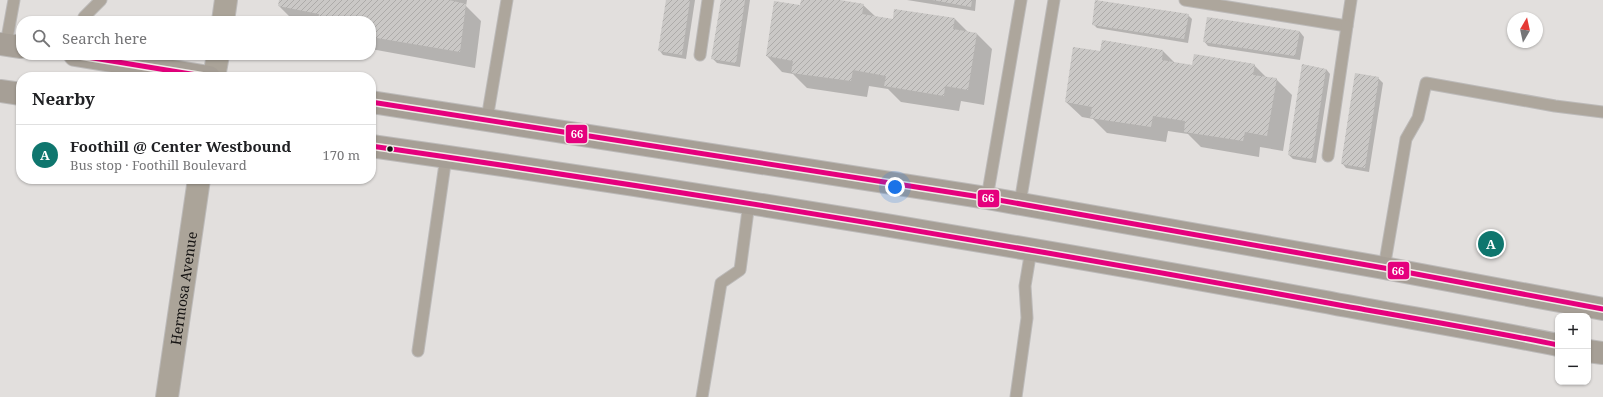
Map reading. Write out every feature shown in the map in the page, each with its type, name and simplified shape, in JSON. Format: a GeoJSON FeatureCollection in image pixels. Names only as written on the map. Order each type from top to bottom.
{"type":"FeatureCollection","features":[{"type":"Feature","properties":{"kind":"main road"},"geometry":{"type":"LineString","coordinates":[[107,60],[179,72]]}},
{"type":"Feature","properties":{"kind":"main road"},"geometry":{"type":"LineString","coordinates":[[0,91],[16,93]]}},
{"type":"Feature","properties":{"kind":"main road"},"geometry":{"type":"LineString","coordinates":[[376,103],[1020,203],[1603,309]]}},
{"type":"Feature","properties":{"kind":"main road"},"geometry":{"type":"LineString","coordinates":[[376,147],[749,203],[1031,250],[1199,279],[1555,345]]}},
{"type":"Feature","properties":{"kind":"main road"},"geometry":{"type":"LineString","coordinates":[[1591,351],[1603,353]]}},
{"type":"Feature","properties":{"kind":"street"},"geometry":{"type":"LineString","coordinates":[[224,16],[226,0]]}},
{"type":"Feature","properties":{"kind":"street"},"geometry":{"type":"LineString","coordinates":[[215,72],[217,60]]}},
{"type":"Feature","properties":{"kind":"street","name":"Hermosa Avenue"},"geometry":{"type":"LineString","coordinates":[[167,397],[199,184]]}},
{"type":"Feature","properties":{"kind":"lane"},"geometry":{"type":"LineString","coordinates":[[9,45],[14,0]]}},
{"type":"Feature","properties":{"kind":"lane"},"geometry":{"type":"LineString","coordinates":[[85,16],[101,0]]}},
{"type":"Feature","properties":{"kind":"lane"},"geometry":{"type":"LineString","coordinates":[[487,119],[507,0]]}},
{"type":"Feature","properties":{"kind":"lane"},"geometry":{"type":"LineString","coordinates":[[700,55],[708,0]]}},
{"type":"Feature","properties":{"kind":"lane"},"geometry":{"type":"LineString","coordinates":[[987,198],[1021,0]]}},
{"type":"Feature","properties":{"kind":"lane"},"geometry":{"type":"LineString","coordinates":[[1020,203],[1054,0]]}},
{"type":"Feature","properties":{"kind":"lane"},"geometry":{"type":"LineString","coordinates":[[1185,0],[1347,26]]}},
{"type":"Feature","properties":{"kind":"lane"},"geometry":{"type":"LineString","coordinates":[[1328,156],[1351,0]]}},
{"type":"Feature","properties":{"kind":"lane"},"geometry":{"type":"LineString","coordinates":[[1384,268],[1406,139],[1418,118],[1426,83],[1555,106],[1603,112]]}},
{"type":"Feature","properties":{"kind":"lane"},"geometry":{"type":"LineString","coordinates":[[418,351],[446,157]]}},
{"type":"Feature","properties":{"kind":"lane"},"geometry":{"type":"LineString","coordinates":[[702,397],[721,283],[740,270],[749,203]]}},
{"type":"Feature","properties":{"kind":"lane"},"geometry":{"type":"LineString","coordinates":[[1016,397],[1027,318],[1025,286],[1031,250]]}},
{"type":"Feature","properties":{"kind":"building"},"geometry":{"type":"Polygon","coordinates":[[[279,0],[449,0],[466,4],[460,52],[376,38],[376,16],[319,16],[319,14],[278,6],[279,0]]]}},
{"type":"Feature","properties":{"kind":"building"},"geometry":{"type":"Polygon","coordinates":[[[666,0],[690,0],[682,55],[658,51],[666,0]]]}},
{"type":"Feature","properties":{"kind":"building"},"geometry":{"type":"Polygon","coordinates":[[[721,0],[745,0],[736,63],[711,59],[721,0]]]}},
{"type":"Feature","properties":{"kind":"building"},"geometry":{"type":"Polygon","coordinates":[[[801,0],[840,0],[864,4],[862,14],[893,19],[894,9],[955,18],[953,29],[977,33],[968,90],[945,86],[944,96],[884,86],[886,76],[853,70],[851,81],[791,73],[793,61],[766,56],[774,1],[800,5],[801,0]]]}},
{"type":"Feature","properties":{"kind":"building"},"geometry":{"type":"Polygon","coordinates":[[[932,0],[972,0],[971,7],[932,0]]]}},
{"type":"Feature","properties":{"kind":"building"},"geometry":{"type":"Polygon","coordinates":[[[1095,0],[1189,14],[1184,39],[1092,25],[1095,0]]]}},
{"type":"Feature","properties":{"kind":"building"},"geometry":{"type":"Polygon","coordinates":[[[1207,17],[1300,31],[1295,56],[1203,42],[1207,17]]]}},
{"type":"Feature","properties":{"kind":"building"},"geometry":{"type":"Polygon","coordinates":[[[1102,40],[1163,50],[1162,60],[1192,65],[1194,54],[1255,64],[1253,75],[1277,78],[1267,136],[1245,132],[1243,141],[1184,132],[1185,121],[1153,116],[1151,127],[1090,118],[1092,107],[1065,102],[1073,47],[1100,51],[1102,40]]]}},
{"type":"Feature","properties":{"kind":"building"},"geometry":{"type":"Polygon","coordinates":[[[1302,64],[1326,69],[1312,159],[1288,155],[1302,64]]]}},
{"type":"Feature","properties":{"kind":"building"},"geometry":{"type":"Polygon","coordinates":[[[1355,73],[1379,77],[1365,168],[1341,164],[1355,73]]]}},
{"type":"Feature","properties":{"kind":"transit line","name":"66"},"geometry":{"type":"LineString","coordinates":[[105,60],[179,72]]}},
{"type":"Feature","properties":{"kind":"transit line","name":"66"},"geometry":{"type":"LineString","coordinates":[[376,103],[987,198],[1384,268],[1603,309]]}},
{"type":"Feature","properties":{"kind":"transit line","name":"66"},"geometry":{"type":"LineString","coordinates":[[376,147],[739,202],[984,242],[1454,325],[1555,344]]}},
{"type":"Feature","properties":{"kind":"place","name":"Foothill @ Center Westbound"},"geometry":{"type":"Point","coordinates":[1491,244]}}]}
